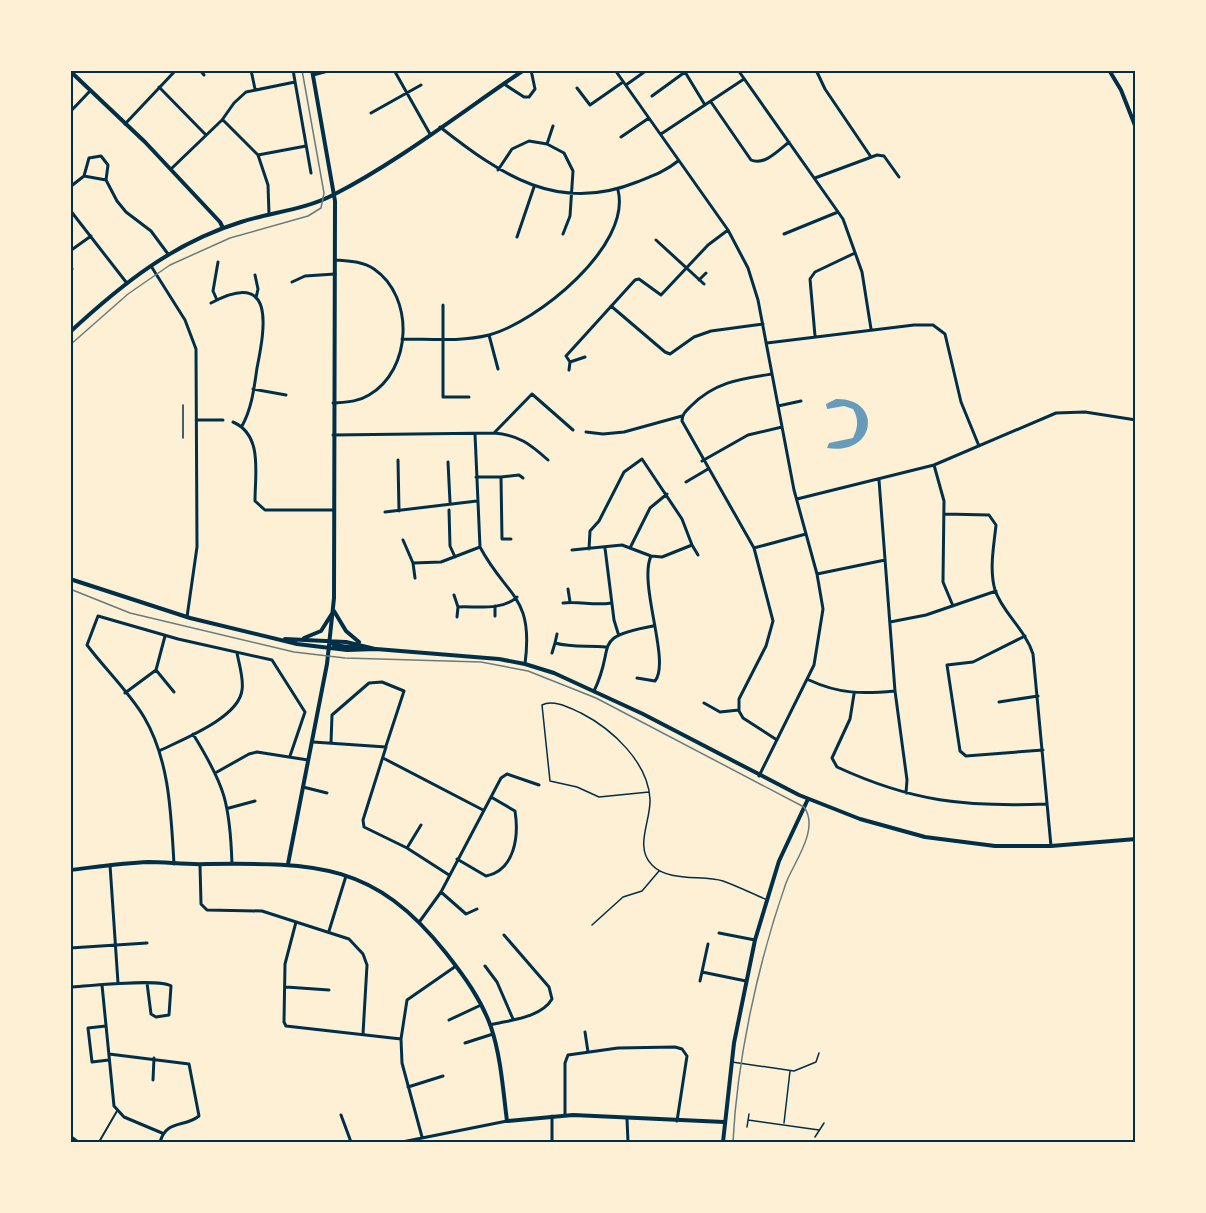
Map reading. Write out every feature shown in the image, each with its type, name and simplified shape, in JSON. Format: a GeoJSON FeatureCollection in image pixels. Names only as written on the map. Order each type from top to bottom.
{"type":"FeatureCollection","features":[{"type":"Feature","properties":{"kind":"street"},"geometry":{"type":"LineString","coordinates":[[125,124],[176,70]]}},
{"type":"Feature","properties":{"kind":"street"},"geometry":{"type":"LineString","coordinates":[[200,70],[204,75]]}},
{"type":"Feature","properties":{"kind":"street"},"geometry":{"type":"LineString","coordinates":[[251,70],[255,89]]}},
{"type":"Feature","properties":{"kind":"street"},"geometry":{"type":"LineString","coordinates":[[293,70],[311,174]]}},
{"type":"Feature","properties":{"kind":"street"},"geometry":{"type":"LineString","coordinates":[[287,865],[313,742],[334,610],[334,195],[313,73],[332,70]]}},
{"type":"Feature","properties":{"kind":"street"},"geometry":{"type":"LineString","coordinates":[[394,70],[404,93],[430,134]]}},
{"type":"Feature","properties":{"kind":"street"},"geometry":{"type":"LineString","coordinates":[[70,332],[126,282],[168,254],[223,228],[295,210],[334,195],[430,134],[524,70]]}},
{"type":"Feature","properties":{"kind":"street"},"geometry":{"type":"LineString","coordinates":[[504,84],[524,97],[529,97],[535,90],[531,70]]}},
{"type":"Feature","properties":{"kind":"street"},"geometry":{"type":"LineString","coordinates":[[615,70],[728,230],[748,268],[767,343],[796,499],[817,574],[823,609],[819,646],[808,680],[759,776]]}},
{"type":"Feature","properties":{"kind":"street"},"geometry":{"type":"LineString","coordinates":[[577,88],[590,105],[647,70]]}},
{"type":"Feature","properties":{"kind":"street"},"geometry":{"type":"LineString","coordinates":[[738,70],[843,219],[865,282],[871,329]]}},
{"type":"Feature","properties":{"kind":"street"},"geometry":{"type":"LineString","coordinates":[[816,70],[825,89],[871,157]]}},
{"type":"Feature","properties":{"kind":"street"},"geometry":{"type":"LineString","coordinates":[[1109,70],[1133,115],[1136,128]]}},
{"type":"Feature","properties":{"kind":"street"},"geometry":{"type":"LineString","coordinates":[[70,71],[171,169],[223,228]]}},
{"type":"Feature","properties":{"kind":"street"},"geometry":{"type":"LineString","coordinates":[[652,96],[685,72],[705,105]]}},
{"type":"Feature","properties":{"kind":"street"},"geometry":{"type":"LineString","coordinates":[[661,134],[744,79]]}},
{"type":"Feature","properties":{"kind":"street"},"geometry":{"type":"LineString","coordinates":[[171,169],[222,120],[240,97],[255,89],[295,82]]}},
{"type":"Feature","properties":{"kind":"street"},"geometry":{"type":"LineString","coordinates":[[371,114],[421,85]]}},
{"type":"Feature","properties":{"kind":"street"},"geometry":{"type":"LineString","coordinates":[[159,87],[206,135]]}},
{"type":"Feature","properties":{"kind":"street"},"geometry":{"type":"LineString","coordinates":[[70,112],[90,91]]}},
{"type":"Feature","properties":{"kind":"street"},"geometry":{"type":"LineString","coordinates":[[711,102],[751,160],[762,161],[790,142]]}},
{"type":"Feature","properties":{"kind":"street"},"geometry":{"type":"LineString","coordinates":[[621,137],[649,118]]}},
{"type":"Feature","properties":{"kind":"street"},"geometry":{"type":"LineString","coordinates":[[222,120],[258,155],[266,176],[270,216]]}},
{"type":"Feature","properties":{"kind":"street"},"geometry":{"type":"LineString","coordinates":[[547,144],[554,126]]}},
{"type":"Feature","properties":{"kind":"street"},"geometry":{"type":"LineString","coordinates":[[440,127],[498,170],[534,187],[571,194],[596,195],[618,190],[667,170],[678,161]]}},
{"type":"Feature","properties":{"kind":"street"},"geometry":{"type":"LineString","coordinates":[[498,170],[512,149],[520,144],[538,141],[561,150],[569,159],[573,171],[567,229],[563,234]]}},
{"type":"Feature","properties":{"kind":"street"},"geometry":{"type":"LineString","coordinates":[[258,155],[306,146]]}},
{"type":"Feature","properties":{"kind":"street"},"geometry":{"type":"LineString","coordinates":[[70,187],[84,176],[87,162],[95,155],[101,156],[108,165],[106,180],[122,207],[152,231],[168,254]]}},
{"type":"Feature","properties":{"kind":"street"},"geometry":{"type":"LineString","coordinates":[[815,178],[871,157],[884,156],[899,177]]}},
{"type":"Feature","properties":{"kind":"street"},"geometry":{"type":"LineString","coordinates":[[84,176],[106,180]]}},
{"type":"Feature","properties":{"kind":"street"},"geometry":{"type":"LineString","coordinates":[[517,237],[534,187]]}},
{"type":"Feature","properties":{"kind":"street"},"geometry":{"type":"LineString","coordinates":[[402,339],[443,339],[489,335],[528,317],[587,268],[602,250],[614,228],[619,204],[618,190]]}},
{"type":"Feature","properties":{"kind":"street"},"geometry":{"type":"LineString","coordinates":[[70,210],[126,282]]}},
{"type":"Feature","properties":{"kind":"street"},"geometry":{"type":"LineString","coordinates":[[784,234],[838,212]]}},
{"type":"Feature","properties":{"kind":"street"},"geometry":{"type":"LineString","coordinates":[[569,370],[570,362],[566,356],[637,279],[661,295],[708,245],[728,230]]}},
{"type":"Feature","properties":{"kind":"street"},"geometry":{"type":"LineString","coordinates":[[70,251],[91,236]]}},
{"type":"Feature","properties":{"kind":"street"},"geometry":{"type":"LineString","coordinates":[[656,240],[704,284]]}},
{"type":"Feature","properties":{"kind":"street"},"geometry":{"type":"LineString","coordinates":[[815,336],[810,279],[815,272],[855,252]]}},
{"type":"Feature","properties":{"kind":"street"},"geometry":{"type":"LineString","coordinates":[[333,403],[359,400],[383,384],[393,369],[402,339],[401,309],[395,291],[384,277],[373,268],[354,261],[334,260]]}},
{"type":"Feature","properties":{"kind":"street"},"geometry":{"type":"LineString","coordinates":[[217,300],[213,291],[218,262]]}},
{"type":"Feature","properties":{"kind":"street"},"geometry":{"type":"LineString","coordinates":[[150,265],[185,321],[194,340],[196,357],[197,547],[187,617]]}},
{"type":"Feature","properties":{"kind":"street"},"geometry":{"type":"LineString","coordinates":[[699,280],[706,273]]}},
{"type":"Feature","properties":{"kind":"street"},"geometry":{"type":"LineString","coordinates":[[255,274],[258,289],[256,298]]}},
{"type":"Feature","properties":{"kind":"street"},"geometry":{"type":"LineString","coordinates":[[292,282],[305,276],[335,274]]}},
{"type":"Feature","properties":{"kind":"street"},"geometry":{"type":"LineString","coordinates":[[211,303],[235,294],[248,294],[262,305],[265,322],[253,389],[242,426]]}},
{"type":"Feature","properties":{"kind":"street"},"geometry":{"type":"LineString","coordinates":[[443,305],[443,397],[469,398]]}},
{"type":"Feature","properties":{"kind":"street"},"geometry":{"type":"LineString","coordinates":[[611,306],[670,354],[694,337],[711,331],[763,324]]}},
{"type":"Feature","properties":{"kind":"street"},"geometry":{"type":"LineString","coordinates":[[767,343],[871,329],[933,326],[945,334],[961,402],[979,446]]}},
{"type":"Feature","properties":{"kind":"street"},"geometry":{"type":"LineString","coordinates":[[489,335],[498,369]]}},
{"type":"Feature","properties":{"kind":"street"},"geometry":{"type":"LineString","coordinates":[[570,362],[585,357]]}},
{"type":"Feature","properties":{"kind":"street"},"geometry":{"type":"LineString","coordinates":[[586,432],[603,434],[624,432],[682,416],[709,389],[724,382],[772,374]]}},
{"type":"Feature","properties":{"kind":"street"},"geometry":{"type":"LineString","coordinates":[[253,389],[286,395]]}},
{"type":"Feature","properties":{"kind":"street"},"geometry":{"type":"LineString","coordinates":[[494,433],[532,394],[573,430]]}},
{"type":"Feature","properties":{"kind":"street"},"geometry":{"type":"LineString","coordinates":[[778,406],[801,401]]}},
{"type":"Feature","properties":{"kind":"street"},"geometry":{"type":"LineString","coordinates":[[796,499],[934,465],[1056,413],[1085,412],[1136,420]]}},
{"type":"Feature","properties":{"kind":"street"},"geometry":{"type":"LineString","coordinates":[[682,416],[684,426],[702,461],[754,548],[773,621],[766,646],[739,699],[739,710],[743,718],[777,740]]}},
{"type":"Feature","properties":{"kind":"street"},"geometry":{"type":"LineString","coordinates":[[196,420],[223,420]]}},
{"type":"Feature","properties":{"kind":"street"},"geometry":{"type":"LineString","coordinates":[[232,422],[242,426],[253,442],[255,501],[258,506],[265,510],[334,510]]}},
{"type":"Feature","properties":{"kind":"street"},"geometry":{"type":"LineString","coordinates":[[702,461],[748,435],[782,427]]}},
{"type":"Feature","properties":{"kind":"street"},"geometry":{"type":"LineString","coordinates":[[333,435],[494,433],[514,435],[528,442],[548,460]]}},
{"type":"Feature","properties":{"kind":"street"},"geometry":{"type":"LineString","coordinates":[[475,434],[480,548],[489,564],[517,597],[523,610],[528,638],[525,664]]}},
{"type":"Feature","properties":{"kind":"street"},"geometry":{"type":"LineString","coordinates":[[589,549],[591,531],[599,521],[624,472],[642,459],[667,494],[698,555]]}},
{"type":"Feature","properties":{"kind":"street"},"geometry":{"type":"LineString","coordinates":[[398,460],[399,511]]}},
{"type":"Feature","properties":{"kind":"street"},"geometry":{"type":"LineString","coordinates":[[448,462],[450,502]]}},
{"type":"Feature","properties":{"kind":"street"},"geometry":{"type":"LineString","coordinates":[[934,465],[944,501],[943,582],[953,606]]}},
{"type":"Feature","properties":{"kind":"street"},"geometry":{"type":"LineString","coordinates":[[686,482],[708,469]]}},
{"type":"Feature","properties":{"kind":"street"},"geometry":{"type":"LineString","coordinates":[[476,477],[519,475],[523,478]]}},
{"type":"Feature","properties":{"kind":"street"},"geometry":{"type":"LineString","coordinates":[[501,477],[502,539],[511,539]]}},
{"type":"Feature","properties":{"kind":"street"},"geometry":{"type":"LineString","coordinates":[[879,480],[895,691],[907,780],[906,793]]}},
{"type":"Feature","properties":{"kind":"street"},"geometry":{"type":"LineString","coordinates":[[631,546],[650,508],[667,494]]}},
{"type":"Feature","properties":{"kind":"street"},"geometry":{"type":"LineString","coordinates":[[385,512],[422,509],[450,502],[477,501]]}},
{"type":"Feature","properties":{"kind":"street"},"geometry":{"type":"LineString","coordinates":[[449,510],[450,546],[455,556]]}},
{"type":"Feature","properties":{"kind":"street"},"geometry":{"type":"LineString","coordinates":[[945,514],[989,515],[996,525],[993,556],[996,591],[1025,636],[1032,654],[1038,696],[1051,846]]}},
{"type":"Feature","properties":{"kind":"street"},"geometry":{"type":"LineString","coordinates":[[754,548],[806,534]]}},
{"type":"Feature","properties":{"kind":"street"},"geometry":{"type":"LineString","coordinates":[[403,540],[413,563],[415,578]]}},
{"type":"Feature","properties":{"kind":"street"},"geometry":{"type":"LineString","coordinates":[[572,550],[631,546],[651,556],[672,554],[693,544]]}},
{"type":"Feature","properties":{"kind":"street"},"geometry":{"type":"LineString","coordinates":[[413,563],[441,562],[480,548]]}},
{"type":"Feature","properties":{"kind":"street"},"geometry":{"type":"LineString","coordinates":[[604,548],[611,603],[618,633]]}},
{"type":"Feature","properties":{"kind":"street"},"geometry":{"type":"LineString","coordinates":[[637,678],[655,681],[659,676],[660,661],[653,626],[648,562],[651,556]]}},
{"type":"Feature","properties":{"kind":"street"},"geometry":{"type":"LineString","coordinates":[[817,574],[886,560]]}},
{"type":"Feature","properties":{"kind":"street"},"geometry":{"type":"LineString","coordinates":[[70,579],[187,617],[281,639],[329,649],[369,648]]}},
{"type":"Feature","properties":{"kind":"street"},"geometry":{"type":"LineString","coordinates":[[568,589],[570,602]]}},
{"type":"Feature","properties":{"kind":"street"},"geometry":{"type":"LineString","coordinates":[[890,622],[909,620],[996,591]]}},
{"type":"Feature","properties":{"kind":"street"},"geometry":{"type":"LineString","coordinates":[[454,595],[458,607],[457,617]]}},
{"type":"Feature","properties":{"kind":"street"},"geometry":{"type":"LineString","coordinates":[[458,607],[495,606],[510,603],[517,597]]}},
{"type":"Feature","properties":{"kind":"street"},"geometry":{"type":"LineString","coordinates":[[563,603],[594,606],[611,603]]}},
{"type":"Feature","properties":{"kind":"street"},"geometry":{"type":"LineString","coordinates":[[495,606],[495,616]]}},
{"type":"Feature","properties":{"kind":"street"},"geometry":{"type":"LineString","coordinates":[[298,638],[321,631],[334,610]]}},
{"type":"Feature","properties":{"kind":"street"},"geometry":{"type":"LineString","coordinates":[[334,610],[347,633],[369,648]]}},
{"type":"Feature","properties":{"kind":"street"},"geometry":{"type":"LineString","coordinates":[[174,864],[169,794],[159,751],[144,717],[87,645],[98,616],[165,636],[273,660],[305,712],[290,756]]}},
{"type":"Feature","properties":{"kind":"street"},"geometry":{"type":"LineString","coordinates":[[594,691],[603,667],[606,647],[618,633],[653,626]]}},
{"type":"Feature","properties":{"kind":"street"},"geometry":{"type":"LineString","coordinates":[[552,653],[557,634]]}},
{"type":"Feature","properties":{"kind":"street"},"geometry":{"type":"LineString","coordinates":[[125,693],[156,670],[165,636]]}},
{"type":"Feature","properties":{"kind":"street"},"geometry":{"type":"LineString","coordinates":[[1025,636],[973,662],[947,665],[960,751],[966,756],[1043,750]]}},
{"type":"Feature","properties":{"kind":"street"},"geometry":{"type":"LineString","coordinates":[[281,639],[330,641],[334,645],[499,659],[525,664],[554,673],[594,691],[808,799],[860,819],[941,840],[995,846],[1051,846],[1136,839]]}},
{"type":"Feature","properties":{"kind":"street"},"geometry":{"type":"LineString","coordinates":[[555,643],[574,648],[606,647]]}},
{"type":"Feature","properties":{"kind":"street"},"geometry":{"type":"LineString","coordinates":[[159,751],[226,715],[237,703],[243,690],[237,653]]}},
{"type":"Feature","properties":{"kind":"street"},"geometry":{"type":"LineString","coordinates":[[156,670],[174,692]]}},
{"type":"Feature","properties":{"kind":"street"},"geometry":{"type":"LineString","coordinates":[[808,680],[827,689],[854,694],[895,691]]}},
{"type":"Feature","properties":{"kind":"street"},"geometry":{"type":"LineString","coordinates":[[331,742],[331,719],[335,711],[369,683],[378,681],[404,691],[363,824],[369,831],[407,848],[449,875]]}},
{"type":"Feature","properties":{"kind":"street"},"geometry":{"type":"LineString","coordinates":[[854,694],[850,719],[832,758],[833,763],[859,777],[906,793],[962,804],[1048,804]]}},
{"type":"Feature","properties":{"kind":"street"},"geometry":{"type":"LineString","coordinates":[[999,702],[1038,696]]}},
{"type":"Feature","properties":{"kind":"street"},"geometry":{"type":"LineString","coordinates":[[704,703],[720,712],[739,710]]}},
{"type":"Feature","properties":{"kind":"street"},"geometry":{"type":"LineString","coordinates":[[193,734],[216,772],[229,808],[232,864]]}},
{"type":"Feature","properties":{"kind":"street"},"geometry":{"type":"LineString","coordinates":[[313,742],[386,747]]}},
{"type":"Feature","properties":{"kind":"street"},"geometry":{"type":"LineString","coordinates":[[216,772],[249,754],[290,756],[308,760]]}},
{"type":"Feature","properties":{"kind":"street"},"geometry":{"type":"LineString","coordinates":[[383,758],[483,810]]}},
{"type":"Feature","properties":{"kind":"street"},"geometry":{"type":"LineString","coordinates":[[420,921],[441,892],[503,775],[511,775],[539,785]]}},
{"type":"Feature","properties":{"kind":"street"},"geometry":{"type":"LineString","coordinates":[[303,787],[327,793]]}},
{"type":"Feature","properties":{"kind":"street"},"geometry":{"type":"LineString","coordinates":[[457,859],[486,876],[497,873],[513,853],[514,811],[491,797]]}},
{"type":"Feature","properties":{"kind":"street"},"geometry":{"type":"LineString","coordinates":[[723,1143],[731,1062],[755,940],[779,861],[808,799]]}},
{"type":"Feature","properties":{"kind":"street"},"geometry":{"type":"LineString","coordinates":[[229,808],[255,801]]}},
{"type":"Feature","properties":{"kind":"street"},"geometry":{"type":"LineString","coordinates":[[407,848],[421,825]]}},
{"type":"Feature","properties":{"kind":"street"},"geometry":{"type":"LineString","coordinates":[[70,870],[148,862],[287,865],[319,868],[347,875],[395,899],[420,921],[456,966],[481,1005],[493,1034],[507,1121]]}},
{"type":"Feature","properties":{"kind":"street"},"geometry":{"type":"LineString","coordinates":[[200,864],[201,904],[207,910],[262,911],[349,939],[357,946],[367,965],[363,1034]]}},
{"type":"Feature","properties":{"kind":"street"},"geometry":{"type":"LineString","coordinates":[[110,865],[118,984]]}},
{"type":"Feature","properties":{"kind":"street"},"geometry":{"type":"LineString","coordinates":[[329,932],[347,875]]}},
{"type":"Feature","properties":{"kind":"street"},"geometry":{"type":"LineString","coordinates":[[441,892],[466,914],[477,909]]}},
{"type":"Feature","properties":{"kind":"street"},"geometry":{"type":"LineString","coordinates":[[296,922],[286,956],[284,1022],[286,1026],[401,1039]]}},
{"type":"Feature","properties":{"kind":"street"},"geometry":{"type":"LineString","coordinates":[[719,933],[755,940]]}},
{"type":"Feature","properties":{"kind":"street"},"geometry":{"type":"LineString","coordinates":[[490,1025],[545,1008],[552,996],[549,987],[504,935]]}},
{"type":"Feature","properties":{"kind":"street"},"geometry":{"type":"LineString","coordinates":[[70,948],[147,943]]}},
{"type":"Feature","properties":{"kind":"street"},"geometry":{"type":"LineString","coordinates":[[700,981],[708,944]]}},
{"type":"Feature","properties":{"kind":"street"},"geometry":{"type":"LineString","coordinates":[[422,1137],[402,1063],[401,1039],[407,1000],[456,966]]}},
{"type":"Feature","properties":{"kind":"street"},"geometry":{"type":"LineString","coordinates":[[485,966],[497,982],[513,1019]]}},
{"type":"Feature","properties":{"kind":"street"},"geometry":{"type":"LineString","coordinates":[[702,972],[746,981]]}},
{"type":"Feature","properties":{"kind":"street"},"geometry":{"type":"LineString","coordinates":[[70,987],[118,984],[147,983],[167,983],[171,986],[169,1015],[156,1017],[151,1014],[147,983]]}},
{"type":"Feature","properties":{"kind":"street"},"geometry":{"type":"LineString","coordinates":[[102,985],[114,1106],[117,1112],[163,1133]]}},
{"type":"Feature","properties":{"kind":"street"},"geometry":{"type":"LineString","coordinates":[[286,987],[330,990]]}},
{"type":"Feature","properties":{"kind":"street"},"geometry":{"type":"LineString","coordinates":[[449,1020],[481,1005]]}},
{"type":"Feature","properties":{"kind":"street"},"geometry":{"type":"LineString","coordinates":[[106,1026],[88,1028],[92,1062],[109,1060]]}},
{"type":"Feature","properties":{"kind":"street"},"geometry":{"type":"LineString","coordinates":[[585,1032],[588,1052]]}},
{"type":"Feature","properties":{"kind":"street"},"geometry":{"type":"LineString","coordinates":[[465,1043],[493,1034]]}},
{"type":"Feature","properties":{"kind":"street"},"geometry":{"type":"LineString","coordinates":[[565,1115],[566,1058],[571,1054],[640,1047],[682,1048],[687,1059],[677,1121]]}},
{"type":"Feature","properties":{"kind":"street"},"geometry":{"type":"LineString","coordinates":[[109,1054],[189,1064],[199,1116],[174,1125],[163,1133],[160,1143]]}},
{"type":"Feature","properties":{"kind":"street"},"geometry":{"type":"LineString","coordinates":[[153,1080],[154,1058]]}},
{"type":"Feature","properties":{"kind":"street"},"geometry":{"type":"LineString","coordinates":[[408,1087],[443,1076]]}},
{"type":"Feature","properties":{"kind":"street"},"geometry":{"type":"LineString","coordinates":[[99,1143],[117,1112]]}},
{"type":"Feature","properties":{"kind":"street"},"geometry":{"type":"LineString","coordinates":[[341,1115],[351,1143]]}},
{"type":"Feature","properties":{"kind":"street"},"geometry":{"type":"LineString","coordinates":[[402,1143],[507,1121],[565,1115],[724,1122]]}},
{"type":"Feature","properties":{"kind":"street"},"geometry":{"type":"LineString","coordinates":[[552,1116],[552,1143]]}},
{"type":"Feature","properties":{"kind":"street"},"geometry":{"type":"LineString","coordinates":[[627,1119],[628,1143]]}},
{"type":"Feature","properties":{"kind":"street"},"geometry":{"type":"LineString","coordinates":[[70,1136],[78,1143]]}},
{"type":"Feature","properties":{"kind":"lane"},"geometry":{"type":"LineString","coordinates":[[183,405],[183,438]]}},
{"type":"Feature","properties":{"kind":"lane"},"geometry":{"type":"LineString","coordinates":[[649,792],[599,797],[577,787],[550,781],[541,706],[551,702],[593,720],[626,747],[640,769],[649,792],[644,849],[650,863],[659,870],[723,881],[766,899]]}},
{"type":"Feature","properties":{"kind":"lane"},"geometry":{"type":"LineString","coordinates":[[592,926],[623,897],[642,891],[659,870]]}},
{"type":"Feature","properties":{"kind":"lane"},"geometry":{"type":"LineString","coordinates":[[731,1062],[790,1071],[799,1070],[816,1062],[819,1053]]}},
{"type":"Feature","properties":{"kind":"lane"},"geometry":{"type":"LineString","coordinates":[[784,1124],[790,1071]]}},
{"type":"Feature","properties":{"kind":"lane"},"geometry":{"type":"LineString","coordinates":[[747,1127],[749,1114]]}},
{"type":"Feature","properties":{"kind":"lane"},"geometry":{"type":"LineString","coordinates":[[748,1120],[819,1130]]}},
{"type":"Feature","properties":{"kind":"lane"},"geometry":{"type":"LineString","coordinates":[[815,1137],[824,1123]]}},
{"type":"Feature","properties":{"kind":"water"},"geometry":{"type":"Polygon","coordinates":[[[836,399],[851,401],[861,407],[867,416],[868,426],[864,436],[856,444],[844,448],[827,448],[829,443],[853,438],[857,427],[853,409],[844,406],[827,409],[826,404],[836,399]]]}},
{"type":"Feature","properties":{"kind":"tram line"},"geometry":{"type":"LineString","coordinates":[[70,345],[128,294],[170,265],[230,238],[308,216],[321,208],[324,193],[302,70]]}},
{"type":"Feature","properties":{"kind":"tram line"},"geometry":{"type":"LineString","coordinates":[[70,589],[130,613],[294,652],[345,658],[481,662],[528,671],[596,698],[804,807],[809,825],[807,835],[786,883],[766,946],[750,1011],[739,1078],[733,1142]]}}]}
